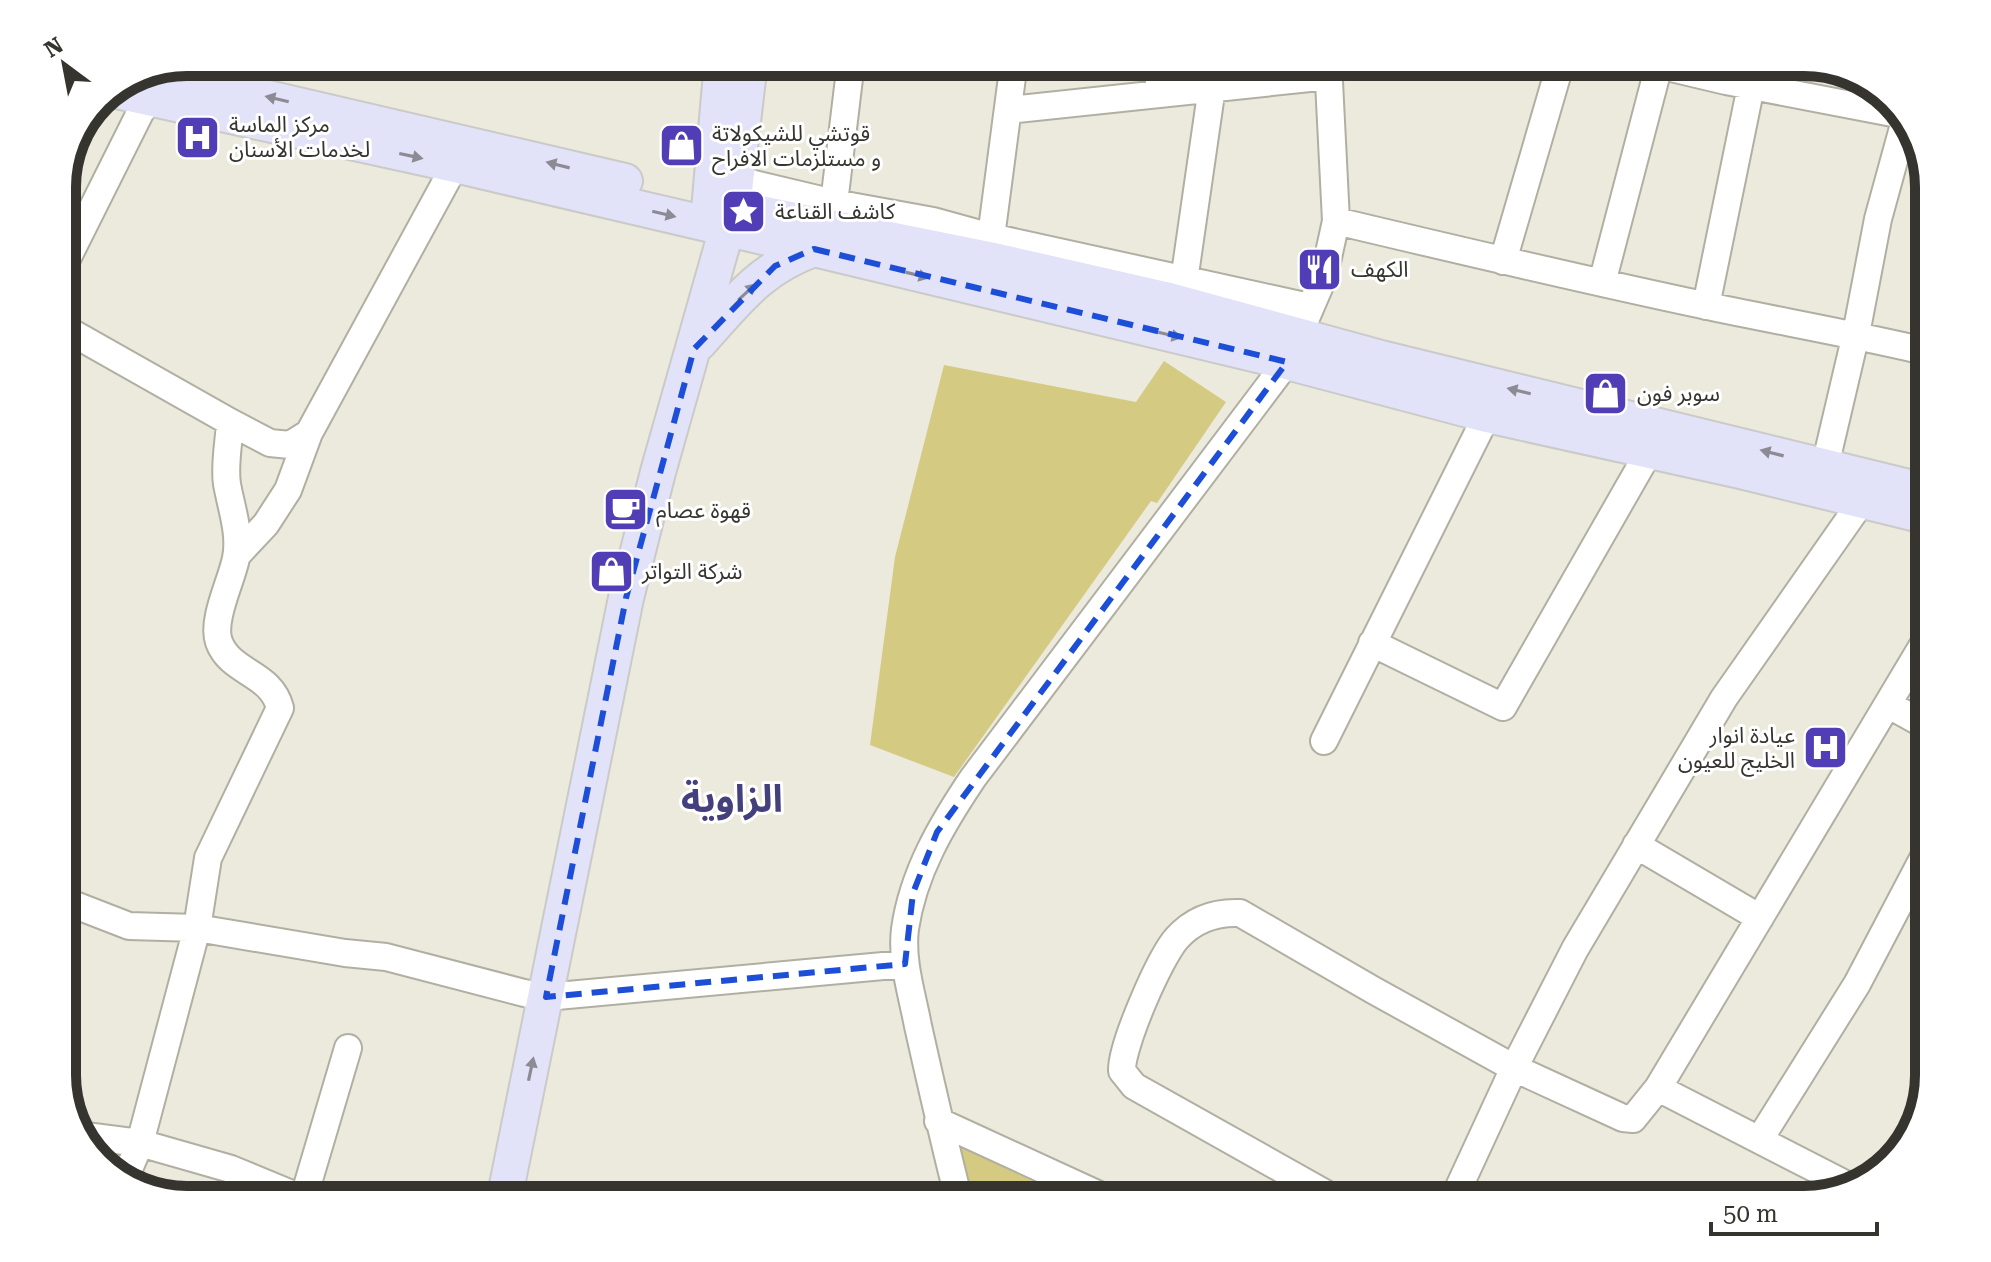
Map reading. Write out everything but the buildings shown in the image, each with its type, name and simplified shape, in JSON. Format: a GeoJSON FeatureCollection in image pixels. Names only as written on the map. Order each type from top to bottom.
{"type":"FeatureCollection","features":[{"type":"Feature","properties":{"kind":"main road"},"geometry":{"type":"LineString","coordinates":[[487,1186],[503,1093],[535,995],[626,598],[694,349],[723,209],[735,76]]}},
{"type":"Feature","properties":{"kind":"main road"},"geometry":{"type":"LineString","coordinates":[[156,86],[444,137],[723,209],[814,249],[1298,334],[1487,415],[1650,450],[1915,514]]}},
{"type":"Feature","properties":{"kind":"main road"},"geometry":{"type":"LineString","coordinates":[[156,86],[455,165],[723,209],[1074,278],[1381,358],[1915,488]]}},
{"type":"Feature","properties":{"kind":"main road"},"geometry":{"type":"LineString","coordinates":[[506,1186],[535,995],[545,905],[608,590],[723,209]]}},
{"type":"Feature","properties":{"kind":"main road"},"geometry":{"type":"LineString","coordinates":[[694,349],[742,295],[775,266],[814,249]]}},
{"type":"Feature","properties":{"kind":"street"},"geometry":{"type":"LineString","coordinates":[[834,203],[849,76]]}},
{"type":"Feature","properties":{"kind":"street"},"geometry":{"type":"LineString","coordinates":[[991,237],[1013,76]]}},
{"type":"Feature","properties":{"kind":"street"},"geometry":{"type":"LineString","coordinates":[[1158,76],[1160,92]]}},
{"type":"Feature","properties":{"kind":"street"},"geometry":{"type":"LineString","coordinates":[[1009,110],[1283,76]]}},
{"type":"Feature","properties":{"kind":"street"},"geometry":{"type":"LineString","coordinates":[[955,1186],[938,1121],[905,964],[905,930],[913,893],[937,832],[973,778],[1298,334],[1324,276],[1336,221],[1328,76]]}},
{"type":"Feature","properties":{"kind":"street"},"geometry":{"type":"LineString","coordinates":[[1503,261],[1557,76]]}},
{"type":"Feature","properties":{"kind":"street"},"geometry":{"type":"LineString","coordinates":[[1602,283],[1649,76]]}},
{"type":"Feature","properties":{"kind":"street"},"geometry":{"type":"LineString","coordinates":[[1706,76],[1884,111]]}},
{"type":"Feature","properties":{"kind":"street"},"geometry":{"type":"LineString","coordinates":[[76,241],[156,86]]}},
{"type":"Feature","properties":{"kind":"street"},"geometry":{"type":"LineString","coordinates":[[1706,306],[1751,86]]}},
{"type":"Feature","properties":{"kind":"street"},"geometry":{"type":"LineString","coordinates":[[1184,281],[1212,87]]}},
{"type":"Feature","properties":{"kind":"street"},"geometry":{"type":"LineString","coordinates":[[1825,466],[1899,131]]}},
{"type":"Feature","properties":{"kind":"street"},"geometry":{"type":"LineString","coordinates":[[237,555],[266,524],[288,490],[309,433],[455,165]]}},
{"type":"Feature","properties":{"kind":"street"},"geometry":{"type":"LineString","coordinates":[[723,209],[834,203],[933,221],[1184,281],[1298,334]]}},
{"type":"Feature","properties":{"kind":"street"},"geometry":{"type":"LineString","coordinates":[[1336,221],[1706,306],[1856,334],[1915,349]]}},
{"type":"Feature","properties":{"kind":"street"},"geometry":{"type":"LineString","coordinates":[[76,335],[270,443],[290,445],[309,433]]}},
{"type":"Feature","properties":{"kind":"street"},"geometry":{"type":"LineString","coordinates":[[1324,741],[1487,415]]}},
{"type":"Feature","properties":{"kind":"street"},"geometry":{"type":"LineString","coordinates":[[129,1170],[140,1143],[197,928],[208,858],[280,708],[269,685],[234,663],[218,641],[218,620],[237,555],[227,481],[230,422]]}},
{"type":"Feature","properties":{"kind":"street"},"geometry":{"type":"LineString","coordinates":[[1372,643],[1503,707],[1650,450]]}},
{"type":"Feature","properties":{"kind":"street"},"geometry":{"type":"LineString","coordinates":[[1459,1186],[1514,1068],[1575,949],[1636,845],[1724,698],[1862,501]]}},
{"type":"Feature","properties":{"kind":"street"},"geometry":{"type":"LineString","coordinates":[[1312,1186],[1134,1086],[1122,1071],[1125,1052],[1146,996],[1176,939],[1196,922],[1222,912],[1240,913],[1514,1068],[1623,1118],[1633,1119],[1658,1088],[1915,660]]}},
{"type":"Feature","properties":{"kind":"street"},"geometry":{"type":"LineString","coordinates":[[1889,705],[1915,719]]}},
{"type":"Feature","properties":{"kind":"street"},"geometry":{"type":"LineString","coordinates":[[1636,845],[1760,918]]}},
{"type":"Feature","properties":{"kind":"street"},"geometry":{"type":"LineString","coordinates":[[1760,1139],[1857,984],[1915,874]]}},
{"type":"Feature","properties":{"kind":"street"},"geometry":{"type":"LineString","coordinates":[[76,905],[129,926],[197,928],[386,957],[535,995],[905,964]]}},
{"type":"Feature","properties":{"kind":"street"},"geometry":{"type":"LineString","coordinates":[[308,1186],[348,1048]]}},
{"type":"Feature","properties":{"kind":"street"},"geometry":{"type":"LineString","coordinates":[[1658,1088],[1838,1180]]}},
{"type":"Feature","properties":{"kind":"street"},"geometry":{"type":"LineString","coordinates":[[938,1121],[1080,1186]]}},
{"type":"Feature","properties":{"kind":"street"},"geometry":{"type":"LineString","coordinates":[[95,1137],[140,1143],[231,1169],[271,1186]]}},
{"type":"Feature","properties":{"kind":"highlighted area"},"geometry":{"type":"Polygon","coordinates":[[[814,249],[1287,362],[937,832],[913,893],[905,964],[546,997],[626,598],[694,349],[775,266],[814,249]]]}},
{"type":"Feature","properties":{"kind":"shaded area"},"geometry":{"type":"Polygon","coordinates":[[[1164,361],[1226,402],[1157,503],[1151,501],[954,777],[870,745],[895,557],[944,365],[1136,402],[1164,361]]]}},
{"type":"Feature","properties":{"kind":"shaded area"},"geometry":{"type":"Polygon","coordinates":[[[939,1122],[1076,1186],[955,1186],[939,1122]]]}},
{"type":"Feature","properties":{"kind":"place","name":"مركز الماسة لخدمات الأسنان"},"geometry":{"type":"Point","coordinates":[198,137]}},
{"type":"Feature","properties":{"kind":"place","name":"قوتشي للشيكولاتة و مستلزمات الافراح"},"geometry":{"type":"Point","coordinates":[681,146]}},
{"type":"Feature","properties":{"kind":"place","name":"كاشف القناعة"},"geometry":{"type":"Point","coordinates":[744,211]}},
{"type":"Feature","properties":{"kind":"place","name":"الكهف"},"geometry":{"type":"Point","coordinates":[1320,269]}},
{"type":"Feature","properties":{"kind":"place","name":"سوبر فون"},"geometry":{"type":"Point","coordinates":[1606,393]}},
{"type":"Feature","properties":{"kind":"place","name":"قهوة عصام"},"geometry":{"type":"Point","coordinates":[625,510]}},
{"type":"Feature","properties":{"kind":"place","name":"شركة التواتر"},"geometry":{"type":"Point","coordinates":[611,571]}},
{"type":"Feature","properties":{"kind":"place","name":"عيادة انوار الخليج للعيون"},"geometry":{"type":"Point","coordinates":[1826,748]}},
{"type":"Feature","properties":{"kind":"district","name":"الزاوية"},"geometry":{"type":"Point","coordinates":[732,799]}}]}
